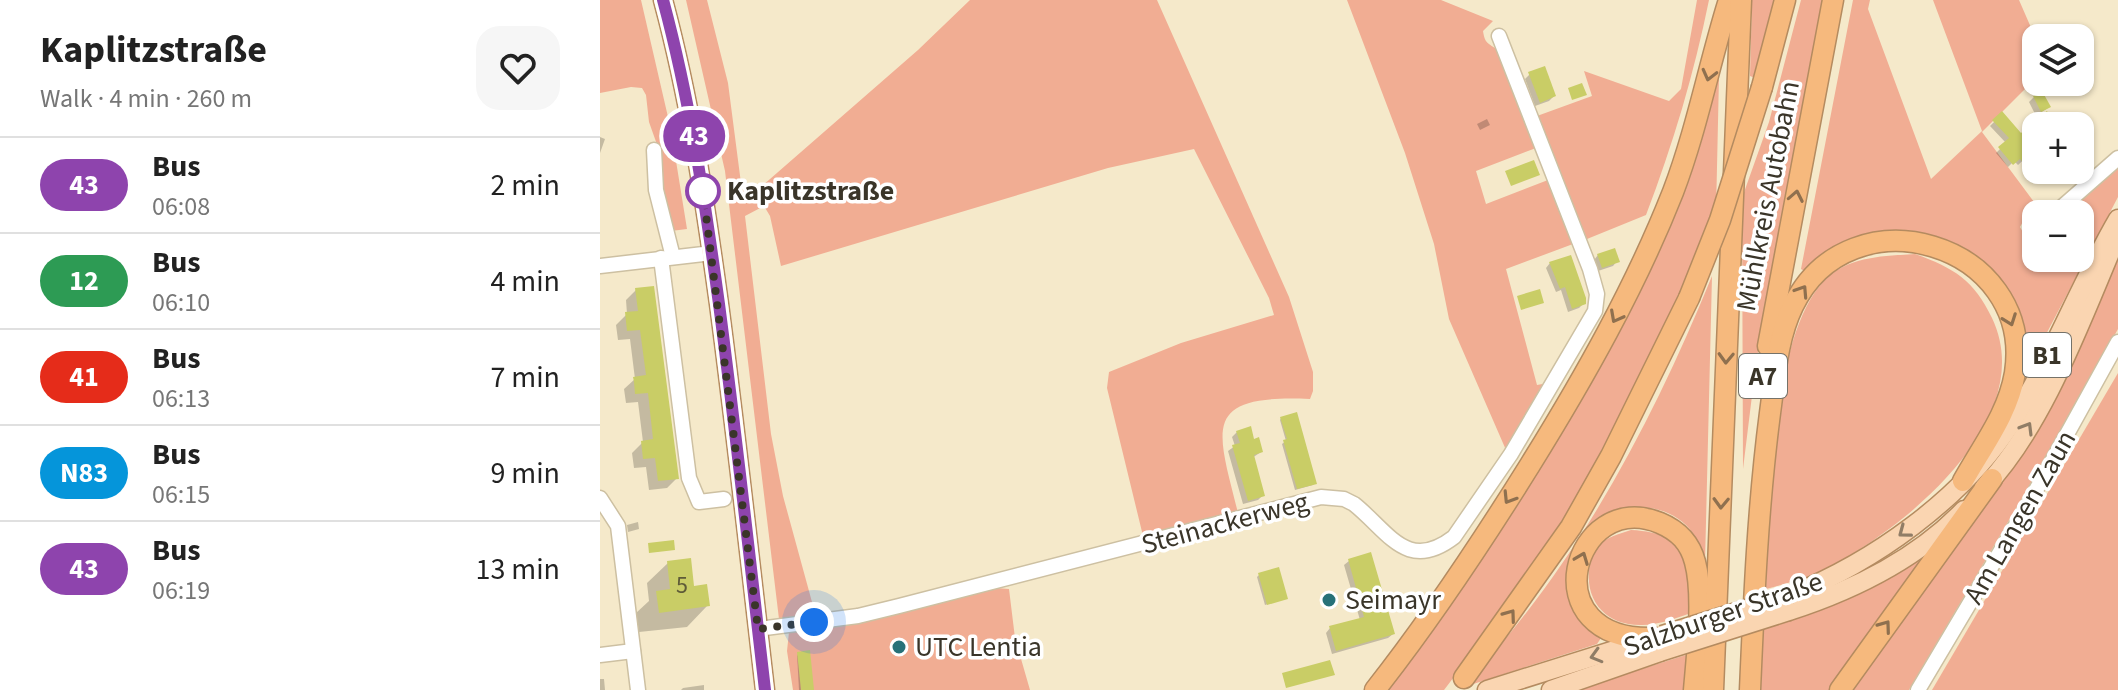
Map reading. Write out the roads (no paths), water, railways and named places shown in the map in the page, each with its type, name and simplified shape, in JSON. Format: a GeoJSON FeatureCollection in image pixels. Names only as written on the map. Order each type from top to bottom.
{"type":"FeatureCollection","features":[{"type":"Feature","properties":{"kind":"highway"},"geometry":{"type":"LineString","coordinates":[[1375,690],[1503,508],[1585,375],[1629,292],[1664,213],[1696,125],[1729,0]]}},
{"type":"Feature","properties":{"kind":"highway","name":"Mühlkreis Autobahn"},"geometry":{"type":"LineString","coordinates":[[1713,690],[1741,0]]}},
{"type":"Feature","properties":{"kind":"highway"},"geometry":{"type":"LineString","coordinates":[[1464,678],[1571,527],[1611,456],[1689,298],[1720,220],[1762,87],[1785,0]]}},
{"type":"Feature","properties":{"kind":"highway","name":"Mühlkreis Autobahn"},"geometry":{"type":"LineString","coordinates":[[1739,690],[1746,546],[1759,405],[1833,0]]}},
{"type":"Feature","properties":{"kind":"highway"},"geometry":{"type":"LineString","coordinates":[[1750,690],[1763,476],[1777,361],[1788,317],[1801,292],[1817,271],[1840,255],[1870,243],[1891,240],[1928,244],[1952,253],[1973,267],[1993,286],[2003,302],[2011,318],[2016,345],[2012,386],[1998,423],[1963,481]]}},
{"type":"Feature","properties":{"kind":"highway"},"geometry":{"type":"LineString","coordinates":[[1840,690],[1992,479]]}},
{"type":"Feature","properties":{"kind":"highway"},"geometry":{"type":"LineString","coordinates":[[1659,642],[1624,637],[1603,627],[1587,612],[1578,593],[1576,572],[1584,548],[1612,523],[1638,517],[1650,520],[1674,530],[1690,547],[1698,583],[1694,690]]}},
{"type":"Feature","properties":{"kind":"main road"},"geometry":{"type":"LineString","coordinates":[[663,0],[691,120],[712,253],[765,690]]}},
{"type":"Feature","properties":{"kind":"main road","name":"Salzburger Straße"},"geometry":{"type":"LineString","coordinates":[[1790,603],[1868,557],[1908,529],[1987,457],[2030,390],[2090,266],[2118,219]]}},
{"type":"Feature","properties":{"kind":"main road","name":"Salzburger Straße"},"geometry":{"type":"LineString","coordinates":[[1487,690],[1790,603],[1828,598],[1871,579],[1898,562],[1958,516],[1992,479],[2039,409],[2118,234]]}},
{"type":"Feature","properties":{"kind":"main road","name":"Salzburger Straße"},"geometry":{"type":"LineString","coordinates":[[1551,690],[1659,642]]}},
{"type":"Feature","properties":{"kind":"street","name":"Steinackerweg"},"geometry":{"type":"LineString","coordinates":[[758,629],[858,616],[1321,497],[1344,499],[1354,504],[1404,549],[1429,552],[1442,547],[1454,537],[1511,454],[1598,302],[1590,269],[1499,36]]}},
{"type":"Feature","properties":{"kind":"street"},"geometry":{"type":"LineString","coordinates":[[654,150],[689,478],[699,502],[724,499]]}},
{"type":"Feature","properties":{"kind":"street"},"geometry":{"type":"LineString","coordinates":[[2070,200],[2118,158]]}},
{"type":"Feature","properties":{"kind":"street"},"geometry":{"type":"LineString","coordinates":[[600,266],[712,253]]}},
{"type":"Feature","properties":{"kind":"street","name":"Am Langen Zaun"},"geometry":{"type":"LineString","coordinates":[[1918,690],[2025,510],[2118,342]]}},
{"type":"Feature","properties":{"kind":"street"},"geometry":{"type":"LineString","coordinates":[[604,504],[618,526],[638,690]]}},
{"type":"Feature","properties":{"kind":"street"},"geometry":{"type":"LineString","coordinates":[[600,655],[633,651]]}},
{"type":"Feature","properties":{"kind":"place","name":"Kaplitzstraße"},"geometry":{"type":"Point","coordinates":[703,191]}},
{"type":"Feature","properties":{"kind":"place","name":"Seimayr"},"geometry":{"type":"Point","coordinates":[1329,600]}},
{"type":"Feature","properties":{"kind":"place","name":"UTC Lentia"},"geometry":{"type":"Point","coordinates":[899,647]}}]}
